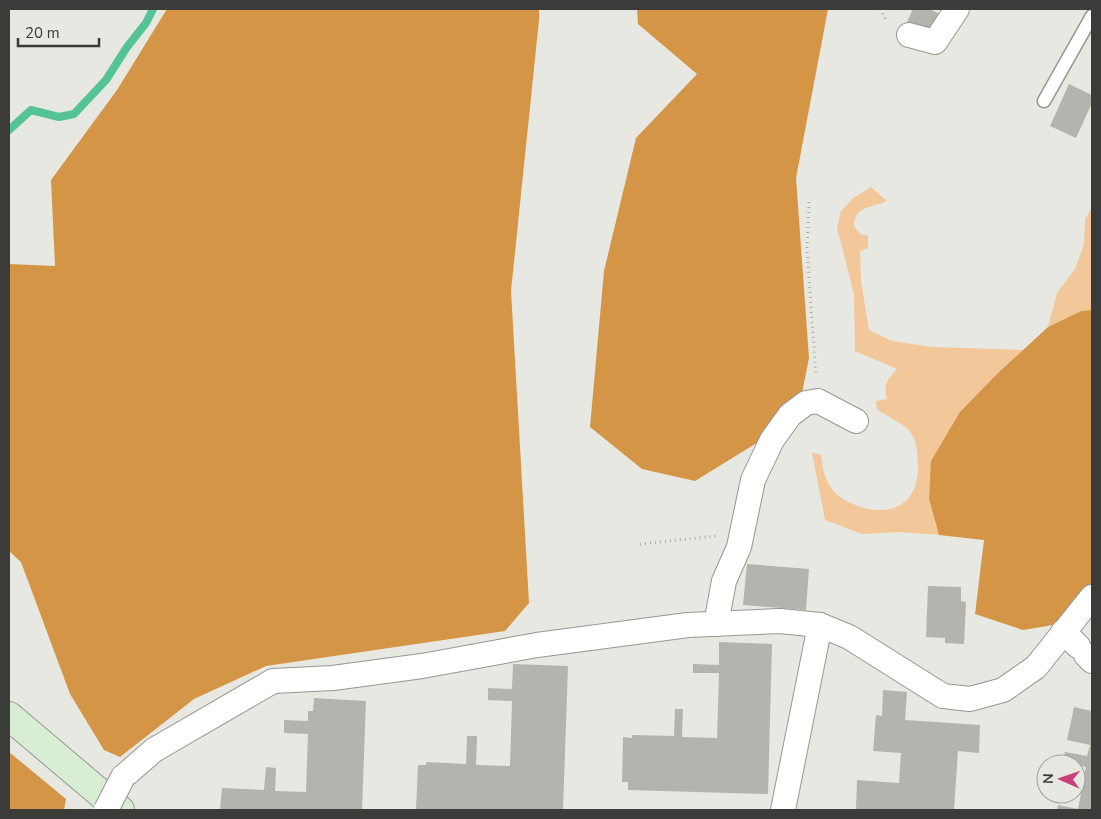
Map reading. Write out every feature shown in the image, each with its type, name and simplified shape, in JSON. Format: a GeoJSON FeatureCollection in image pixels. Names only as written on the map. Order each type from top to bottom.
{"type":"FeatureCollection","features":[{"type":"Feature","properties":{"kind":"street"},"geometry":{"type":"LineString","coordinates":[[910,35],[935,42],[957,9]]}},
{"type":"Feature","properties":{"kind":"street"},"geometry":{"type":"LineString","coordinates":[[716,624],[724,581],[739,547],[753,480],[772,440],[790,415],[806,403],[818,401],[856,421]]}},
{"type":"Feature","properties":{"kind":"street"},"geometry":{"type":"LineString","coordinates":[[106,810],[123,777],[154,750],[273,681],[333,678],[422,666],[547,644],[688,625],[780,621],[820,625],[849,638],[943,696],[970,699],[1003,690],[1036,667],[1080,648],[1092,596]]}},
{"type":"Feature","properties":{"kind":"street"},"geometry":{"type":"LineString","coordinates":[[783,810],[820,625]]}},
{"type":"Feature","properties":{"kind":"street"},"geometry":{"type":"LineString","coordinates":[[9,716],[120,810]]}},
{"type":"Feature","properties":{"kind":"lane"},"geometry":{"type":"LineString","coordinates":[[1044,101],[1092,16]]}},
{"type":"Feature","properties":{"kind":"path"},"geometry":{"type":"LineString","coordinates":[[810,202],[807,248],[818,401]]}},
{"type":"Feature","properties":{"kind":"path"},"geometry":{"type":"LineString","coordinates":[[640,544],[741,534]]}},
{"type":"Feature","properties":{"kind":"shaded area"},"geometry":{"type":"Polygon","coordinates":[[[167,9],[539,9],[511,291],[529,603],[505,631],[266,666],[194,699],[120,757],[104,750],[70,694],[21,562],[9,551],[9,264],[55,266],[51,180],[117,90],[167,9]]]}},
{"type":"Feature","properties":{"kind":"shaded area"},"geometry":{"type":"Polygon","coordinates":[[[637,9],[828,9],[796,178],[809,358],[797,418],[695,481],[642,469],[590,427],[604,271],[636,138],[697,74],[638,24],[637,9]]]}},
{"type":"Feature","properties":{"kind":"shaded area"},"geometry":{"type":"Polygon","coordinates":[[[871,187],[887,201],[865,208],[857,214],[854,226],[860,234],[868,236],[868,248],[860,251],[861,281],[869,330],[892,341],[932,347],[1023,350],[999,372],[929,499],[939,535],[898,532],[862,534],[825,520],[812,452],[821,455],[826,478],[835,493],[855,505],[868,509],[891,509],[901,505],[914,489],[917,477],[916,448],[911,433],[904,426],[877,409],[876,401],[887,399],[885,390],[887,382],[897,369],[855,351],[854,294],[837,228],[841,211],[853,198],[871,187]]]}},
{"type":"Feature","properties":{"kind":"shaded area"},"geometry":{"type":"Polygon","coordinates":[[[1092,208],[1092,310],[1081,311],[1048,327],[1057,293],[1075,269],[1084,244],[1085,219],[1092,208]]]}},
{"type":"Feature","properties":{"kind":"shaded area"},"geometry":{"type":"Polygon","coordinates":[[[1092,310],[1092,585],[1059,624],[1023,630],[975,614],[984,540],[939,535],[929,499],[931,461],[960,412],[999,372],[1048,327],[1081,311],[1092,310]]]}},
{"type":"Feature","properties":{"kind":"shaded area"},"geometry":{"type":"Polygon","coordinates":[[[9,752],[66,799],[64,810],[9,810],[9,752]]]}},
{"type":"Feature","properties":{"kind":"building"},"geometry":{"type":"Polygon","coordinates":[[[913,9],[929,9],[945,16],[935,36],[907,22],[913,9]]]}},
{"type":"Feature","properties":{"kind":"building"},"geometry":{"type":"Polygon","coordinates":[[[1069,84],[1092,95],[1092,103],[1076,138],[1050,126],[1069,84]]]}},
{"type":"Feature","properties":{"kind":"building"},"geometry":{"type":"Polygon","coordinates":[[[747,564],[809,569],[806,610],[743,605],[747,564]]]}},
{"type":"Feature","properties":{"kind":"building"},"geometry":{"type":"Polygon","coordinates":[[[928,586],[961,587],[961,601],[966,602],[964,644],[945,643],[945,638],[926,637],[928,586]]]}},
{"type":"Feature","properties":{"kind":"building"},"geometry":{"type":"Polygon","coordinates":[[[719,642],[772,644],[768,794],[628,790],[628,782],[622,782],[623,737],[632,738],[632,735],[674,736],[675,709],[683,709],[682,737],[717,738],[719,673],[693,673],[693,664],[719,665],[719,642]]]}},
{"type":"Feature","properties":{"kind":"building"},"geometry":{"type":"Polygon","coordinates":[[[513,664],[568,666],[563,810],[416,809],[418,765],[426,765],[426,762],[466,764],[467,736],[477,736],[476,765],[510,766],[512,701],[488,700],[488,688],[512,689],[513,664]]]}},
{"type":"Feature","properties":{"kind":"building"},"geometry":{"type":"Polygon","coordinates":[[[883,690],[907,692],[905,720],[980,725],[979,753],[958,751],[954,810],[856,810],[857,780],[899,783],[901,753],[873,751],[876,715],[882,716],[883,690]]]}},
{"type":"Feature","properties":{"kind":"building"},"geometry":{"type":"Polygon","coordinates":[[[314,698],[366,701],[362,810],[220,810],[222,788],[264,790],[266,767],[276,768],[275,791],[306,792],[308,734],[284,733],[284,720],[308,721],[308,711],[313,711],[314,698]]]}},
{"type":"Feature","properties":{"kind":"building"},"geometry":{"type":"Polygon","coordinates":[[[1074,707],[1092,711],[1092,810],[1057,810],[1058,805],[1078,809],[1079,804],[1086,804],[1086,756],[1090,745],[1067,740],[1074,707]]]}},
{"type":"Feature","properties":{"kind":"waterway"},"geometry":{"type":"LineString","coordinates":[[9,130],[31,110],[59,117],[74,114],[106,80],[127,47],[146,23],[153,9]]}}]}
